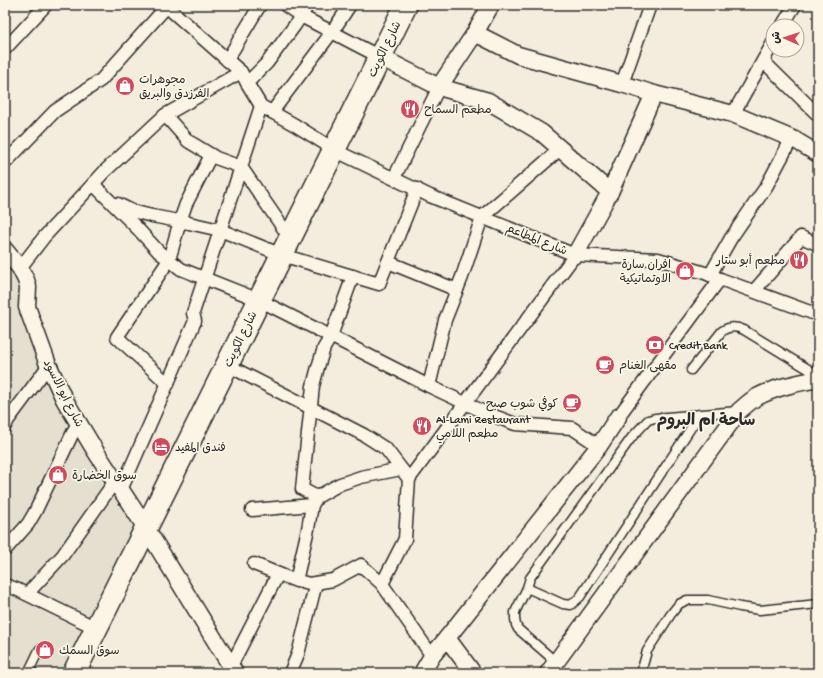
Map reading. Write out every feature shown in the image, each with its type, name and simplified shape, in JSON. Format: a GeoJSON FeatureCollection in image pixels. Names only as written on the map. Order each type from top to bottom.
{"type":"FeatureCollection","features":[{"type":"Feature","properties":{"kind":"main road","name":"شارع الكويت"},"geometry":{"type":"LineString","coordinates":[[74,673],[406,5]]}},
{"type":"Feature","properties":{"kind":"street"},"geometry":{"type":"LineString","coordinates":[[5,49],[46,5]]}},
{"type":"Feature","properties":{"kind":"street"},"geometry":{"type":"LineString","coordinates":[[227,60],[260,5]]}},
{"type":"Feature","properties":{"kind":"street"},"geometry":{"type":"LineString","coordinates":[[285,5],[301,16],[439,87],[488,101],[542,133],[610,192]]}},
{"type":"Feature","properties":{"kind":"street"},"geometry":{"type":"LineString","coordinates":[[247,83],[267,63],[295,26],[308,5]]}},
{"type":"Feature","properties":{"kind":"street"},"geometry":{"type":"LineString","coordinates":[[272,112],[332,32],[350,5]]}},
{"type":"Feature","properties":{"kind":"street"},"geometry":{"type":"LineString","coordinates":[[394,178],[439,87],[491,5]]}},
{"type":"Feature","properties":{"kind":"street"},"geometry":{"type":"LineString","coordinates":[[622,84],[650,5]]}},
{"type":"Feature","properties":{"kind":"street"},"geometry":{"type":"LineString","coordinates":[[787,18],[795,5]]}},
{"type":"Feature","properties":{"kind":"street"},"geometry":{"type":"LineString","coordinates":[[5,162],[55,111],[101,80],[167,6],[241,72],[261,106],[193,312],[195,321],[168,384],[118,485],[63,555],[27,594]]}},
{"type":"Feature","properties":{"kind":"street"},"geometry":{"type":"LineString","coordinates":[[475,32],[518,55],[654,94],[733,114],[792,138],[818,154]]}},
{"type":"Feature","properties":{"kind":"street"},"geometry":{"type":"LineString","coordinates":[[733,114],[765,57]]}},
{"type":"Feature","properties":{"kind":"street"},"geometry":{"type":"LineString","coordinates":[[763,61],[818,115]]}},
{"type":"Feature","properties":{"kind":"street"},"geometry":{"type":"LineString","coordinates":[[20,268],[44,237],[105,171],[165,115],[241,72]]}},
{"type":"Feature","properties":{"kind":"street"},"geometry":{"type":"LineString","coordinates":[[382,584],[405,539],[409,479],[575,255],[610,192],[654,94]]}},
{"type":"Feature","properties":{"kind":"street","name":"شارع المطاعم"},"geometry":{"type":"LineString","coordinates":[[261,106],[334,150],[417,189],[575,255],[658,259],[715,277],[818,314]]}},
{"type":"Feature","properties":{"kind":"street"},"geometry":{"type":"LineString","coordinates":[[165,115],[188,141],[216,158],[241,167],[286,246]]}},
{"type":"Feature","properties":{"kind":"street"},"geometry":{"type":"LineString","coordinates":[[422,673],[432,656],[599,446],[618,416],[715,277],[731,238],[766,186],[792,138]]}},
{"type":"Feature","properties":{"kind":"street"},"geometry":{"type":"LineString","coordinates":[[429,386],[445,320],[482,217],[560,149]]}},
{"type":"Feature","properties":{"kind":"street"},"geometry":{"type":"LineString","coordinates":[[168,384],[117,337],[169,260],[186,204],[211,155]]}},
{"type":"Feature","properties":{"kind":"street"},"geometry":{"type":"LineString","coordinates":[[93,184],[159,252],[181,269],[259,300],[429,386],[484,412],[515,424],[572,428],[599,446]]}},
{"type":"Feature","properties":{"kind":"street"},"geometry":{"type":"LineString","coordinates":[[108,199],[132,211],[286,246],[353,276],[379,284],[417,189]]}},
{"type":"Feature","properties":{"kind":"street"},"geometry":{"type":"LineString","coordinates":[[754,291],[801,237],[818,243]]}},
{"type":"Feature","properties":{"kind":"street","name":"شارع ابو الاسود"},"geometry":{"type":"LineString","coordinates":[[5,250],[20,268],[26,280],[28,287],[27,307],[49,365],[64,399],[146,528],[233,670]]}},
{"type":"Feature","properties":{"kind":"street"},"geometry":{"type":"LineString","coordinates":[[388,262],[457,290]]}},
{"type":"Feature","properties":{"kind":"street"},"geometry":{"type":"LineString","coordinates":[[296,581],[308,529],[310,503],[302,489],[313,386],[324,348],[331,336],[353,276]]}},
{"type":"Feature","properties":{"kind":"street"},"geometry":{"type":"LineString","coordinates":[[5,426],[49,365]]}},
{"type":"Feature","properties":{"kind":"street"},"geometry":{"type":"LineString","coordinates":[[227,365],[364,435],[386,449],[409,479]]}},
{"type":"Feature","properties":{"kind":"street"},"geometry":{"type":"LineString","coordinates":[[552,667],[739,411],[756,398],[772,390],[818,379]]}},
{"type":"Feature","properties":{"kind":"street"},"geometry":{"type":"LineString","coordinates":[[5,550],[28,524],[36,512],[78,422]]}},
{"type":"Feature","properties":{"kind":"street"},"geometry":{"type":"LineString","coordinates":[[252,510],[310,503],[340,484],[361,477],[401,469]]}},
{"type":"Feature","properties":{"kind":"street"},"geometry":{"type":"LineString","coordinates":[[254,564],[296,581],[309,584],[333,580],[361,565],[382,584],[432,656]]}},
{"type":"Feature","properties":{"kind":"street"},"geometry":{"type":"LineString","coordinates":[[233,670],[278,574]]}},
{"type":"Feature","properties":{"kind":"street"},"geometry":{"type":"LineString","coordinates":[[290,673],[298,654],[316,583]]}},
{"type":"Feature","properties":{"kind":"street"},"geometry":{"type":"LineString","coordinates":[[5,585],[27,594],[96,628]]}},
{"type":"Feature","properties":{"kind":"street"},"geometry":{"type":"LineString","coordinates":[[447,638],[473,673]]}},
{"type":"Feature","properties":{"kind":"lane"},"geometry":{"type":"LineString","coordinates":[[691,370],[722,331],[726,328],[735,327],[744,330],[818,375]]}},
{"type":"Feature","properties":{"kind":"lane"},"geometry":{"type":"LineString","coordinates":[[552,667],[518,629],[514,619],[515,612],[527,588],[530,578],[632,437],[648,420],[655,418],[739,411]]}},
{"type":"Feature","properties":{"kind":"lane"},"geometry":{"type":"LineString","coordinates":[[527,588],[563,604],[571,605],[580,597],[700,414]]}},
{"type":"Feature","properties":{"kind":"lane"},"geometry":{"type":"LineString","coordinates":[[642,673],[648,651],[679,604],[687,600],[708,600],[760,610],[818,604]]}},
{"type":"Feature","properties":{"kind":"lane"},"geometry":{"type":"LineString","coordinates":[[28,673],[39,650]]}},
{"type":"Feature","properties":{"kind":"shaded area","name":"سوق الخضارة"},"geometry":{"type":"Polygon","coordinates":[[[5,252],[20,268],[78,422],[146,528],[74,673],[5,673],[5,252]]]}},
{"type":"Feature","properties":{"kind":"place","name":"مجوهرات الفرزدق والبريق"},"geometry":{"type":"Point","coordinates":[125,86]}},
{"type":"Feature","properties":{"kind":"place","name":"مطعم السماح"},"geometry":{"type":"Point","coordinates":[410,109]}},
{"type":"Feature","properties":{"kind":"place","name":"مطعم أبو ستار"},"geometry":{"type":"Point","coordinates":[799,260]}},
{"type":"Feature","properties":{"kind":"place","name":"افران سارة الاوتماتيكية"},"geometry":{"type":"Point","coordinates":[685,271]}},
{"type":"Feature","properties":{"kind":"place","name":"Credit Bank"},"geometry":{"type":"Point","coordinates":[655,345]}},
{"type":"Feature","properties":{"kind":"place","name":"مقهى الغنام"},"geometry":{"type":"Point","coordinates":[605,365]}},
{"type":"Feature","properties":{"kind":"place","name":"كوفي شوب صبح"},"geometry":{"type":"Point","coordinates":[572,403]}},
{"type":"Feature","properties":{"kind":"place","name":"Al-Lami Restaurant مطعم اللامي"},"geometry":{"type":"Point","coordinates":[422,426]}},
{"type":"Feature","properties":{"kind":"place","name":"فندق المفيد"},"geometry":{"type":"Point","coordinates":[161,447]}},
{"type":"Feature","properties":{"kind":"place","name":"سوق الخضارة"},"geometry":{"type":"Point","coordinates":[58,475]}},
{"type":"Feature","properties":{"kind":"place","name":"سوق السمك"},"geometry":{"type":"Point","coordinates":[45,650]}},
{"type":"Feature","properties":{"kind":"district","name":"ساحة ام البروم"},"geometry":{"type":"Point","coordinates":[706,419]}}]}
